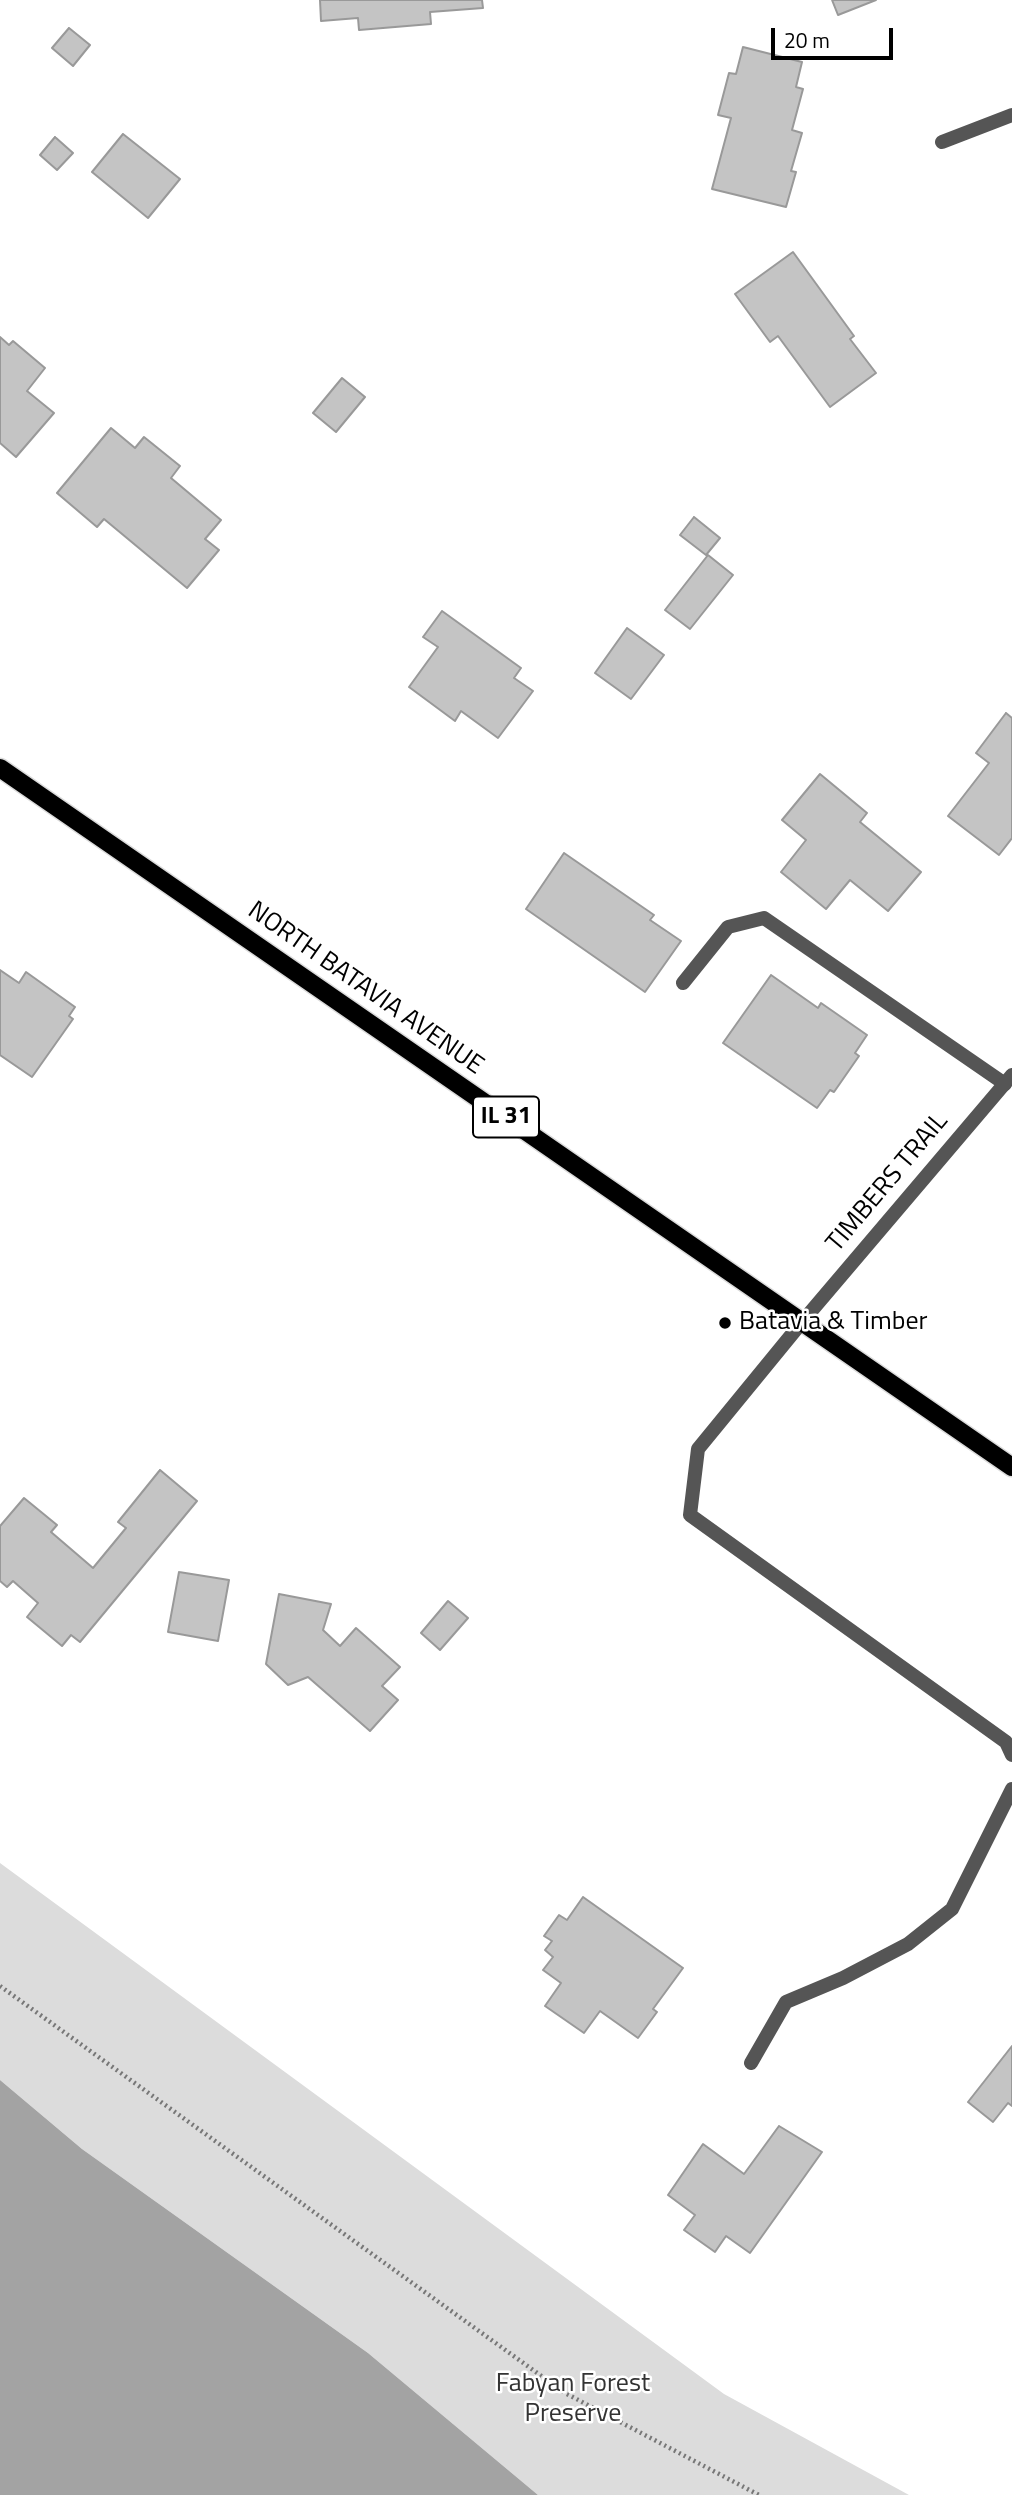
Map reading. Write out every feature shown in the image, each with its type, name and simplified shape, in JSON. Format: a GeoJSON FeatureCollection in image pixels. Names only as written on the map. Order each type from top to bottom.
{"type":"FeatureCollection","features":[{"type":"Feature","properties":{"kind":"main road","name":"NORTH BATAVIA AVENUE"},"geometry":{"type":"LineString","coordinates":[[0,768],[1012,1467]]}},
{"type":"Feature","properties":{"kind":"street"},"geometry":{"type":"LineString","coordinates":[[942,142],[1012,115]]}},
{"type":"Feature","properties":{"kind":"street"},"geometry":{"type":"LineString","coordinates":[[683,983],[728,926],[764,918],[1008,1079]]}},
{"type":"Feature","properties":{"kind":"street","name":"TIMBERS TRAIL"},"geometry":{"type":"LineString","coordinates":[[1008,1079],[698,1449],[690,1515],[1006,1742],[1012,1755]]}},
{"type":"Feature","properties":{"kind":"street"},"geometry":{"type":"LineString","coordinates":[[751,2063],[786,2002],[843,1978],[908,1944],[952,1909],[1012,1789]]}},
{"type":"Feature","properties":{"kind":"path"},"geometry":{"type":"LineString","coordinates":[[0,1986],[565,2393],[759,2495]]}},
{"type":"Feature","properties":{"kind":"green space","name":"Fabyan Forest Preserve"},"geometry":{"type":"Polygon","coordinates":[[[0,1863],[724,2394],[909,2495],[538,2495],[368,2353],[82,2149],[0,2080],[0,1863]]]}},
{"type":"Feature","properties":{"kind":"shaded area"},"geometry":{"type":"Polygon","coordinates":[[[0,2080],[82,2149],[368,2353],[538,2495],[0,2495],[0,2080]]]}},
{"type":"Feature","properties":{"kind":"building"},"geometry":{"type":"Polygon","coordinates":[[[320,0],[482,0],[483,8],[430,12],[431,24],[359,30],[358,18],[321,21],[320,0]]]}},
{"type":"Feature","properties":{"kind":"building"},"geometry":{"type":"Polygon","coordinates":[[[832,0],[876,0],[838,15],[832,0]]]}},
{"type":"Feature","properties":{"kind":"building"},"geometry":{"type":"Polygon","coordinates":[[[69,28],[90,45],[73,66],[52,48],[69,28]]]}},
{"type":"Feature","properties":{"kind":"building"},"geometry":{"type":"Polygon","coordinates":[[[743,47],[802,62],[796,87],[803,89],[792,130],[802,133],[791,171],[796,172],[786,207],[712,189],[731,118],[718,115],[729,73],[736,74],[743,47]]]}},
{"type":"Feature","properties":{"kind":"building"},"geometry":{"type":"Polygon","coordinates":[[[123,134],[180,179],[148,218],[92,172],[123,134]]]}},
{"type":"Feature","properties":{"kind":"building"},"geometry":{"type":"Polygon","coordinates":[[[55,137],[73,153],[57,170],[40,155],[55,137]]]}},
{"type":"Feature","properties":{"kind":"building"},"geometry":{"type":"Polygon","coordinates":[[[793,252],[854,336],[850,339],[876,373],[830,407],[778,336],[770,342],[735,294],[793,252]]]}},
{"type":"Feature","properties":{"kind":"building"},"geometry":{"type":"Polygon","coordinates":[[[0,337],[9,345],[13,341],[45,368],[27,391],[54,413],[16,457],[0,443],[0,337]]]}},
{"type":"Feature","properties":{"kind":"building"},"geometry":{"type":"Polygon","coordinates":[[[342,378],[365,397],[336,432],[313,413],[342,378]]]}},
{"type":"Feature","properties":{"kind":"building"},"geometry":{"type":"Polygon","coordinates":[[[111,428],[135,448],[144,437],[180,466],[171,478],[221,520],[205,539],[219,550],[187,588],[104,519],[97,527],[57,493],[111,428]]]}},
{"type":"Feature","properties":{"kind":"building"},"geometry":{"type":"Polygon","coordinates":[[[694,517],[720,538],[706,555],[680,535],[694,517]]]}},
{"type":"Feature","properties":{"kind":"building"},"geometry":{"type":"Polygon","coordinates":[[[708,555],[733,575],[690,629],[665,610],[708,555]]]}},
{"type":"Feature","properties":{"kind":"building"},"geometry":{"type":"Polygon","coordinates":[[[442,611],[521,668],[514,678],[533,691],[498,738],[461,711],[455,721],[409,687],[438,647],[423,637],[442,611]]]}},
{"type":"Feature","properties":{"kind":"building"},"geometry":{"type":"Polygon","coordinates":[[[627,628],[664,655],[631,699],[595,673],[627,628]]]}},
{"type":"Feature","properties":{"kind":"building"},"geometry":{"type":"Polygon","coordinates":[[[1006,713],[1012,718],[1012,838],[999,855],[948,816],[989,763],[976,753],[1006,713]]]}},
{"type":"Feature","properties":{"kind":"building"},"geometry":{"type":"Polygon","coordinates":[[[820,774],[867,813],[860,822],[921,872],[888,911],[850,880],[826,909],[781,872],[806,840],[782,820],[820,774]]]}},
{"type":"Feature","properties":{"kind":"building"},"geometry":{"type":"Polygon","coordinates":[[[564,853],[654,915],[650,920],[681,941],[645,992],[526,909],[564,853]]]}},
{"type":"Feature","properties":{"kind":"building"},"geometry":{"type":"Polygon","coordinates":[[[0,970],[19,983],[26,972],[75,1007],[69,1016],[73,1019],[32,1077],[0,1055],[0,970]]]}},
{"type":"Feature","properties":{"kind":"building"},"geometry":{"type":"Polygon","coordinates":[[[771,975],[818,1008],[821,1003],[867,1035],[855,1053],[859,1056],[834,1092],[830,1090],[817,1108],[723,1043],[771,975]]]}},
{"type":"Feature","properties":{"kind":"building"},"geometry":{"type":"Polygon","coordinates":[[[160,1470],[197,1501],[80,1642],[71,1635],[62,1646],[27,1617],[38,1603],[13,1581],[7,1587],[0,1581],[0,1526],[24,1498],[57,1525],[51,1532],[93,1568],[126,1528],[118,1522],[160,1470]]]}},
{"type":"Feature","properties":{"kind":"building"},"geometry":{"type":"Polygon","coordinates":[[[179,1572],[229,1580],[218,1641],[168,1632],[179,1572]]]}},
{"type":"Feature","properties":{"kind":"building"},"geometry":{"type":"Polygon","coordinates":[[[279,1594],[331,1604],[323,1630],[340,1646],[356,1628],[400,1667],[382,1686],[398,1700],[370,1731],[308,1677],[288,1685],[266,1664],[279,1594]]]}},
{"type":"Feature","properties":{"kind":"building"},"geometry":{"type":"Polygon","coordinates":[[[448,1601],[468,1618],[440,1650],[421,1633],[448,1601]]]}},
{"type":"Feature","properties":{"kind":"building"},"geometry":{"type":"Polygon","coordinates":[[[583,1897],[683,1968],[653,2009],[657,2012],[638,2038],[600,2011],[584,2033],[545,2006],[561,1983],[543,1970],[553,1957],[545,1950],[552,1941],[544,1936],[559,1915],[567,1920],[583,1897]]]}},
{"type":"Feature","properties":{"kind":"building"},"geometry":{"type":"Polygon","coordinates":[[[1012,2046],[1012,2106],[1008,2103],[993,2122],[968,2102],[1012,2046]]]}},
{"type":"Feature","properties":{"kind":"building"},"geometry":{"type":"Polygon","coordinates":[[[779,2126],[822,2152],[750,2253],[726,2236],[715,2252],[684,2230],[695,2215],[668,2195],[703,2144],[744,2174],[779,2126]]]}},
{"type":"Feature","properties":{"kind":"place","name":"Batavia & Timber"},"geometry":{"type":"Point","coordinates":[725,1323]}}]}
